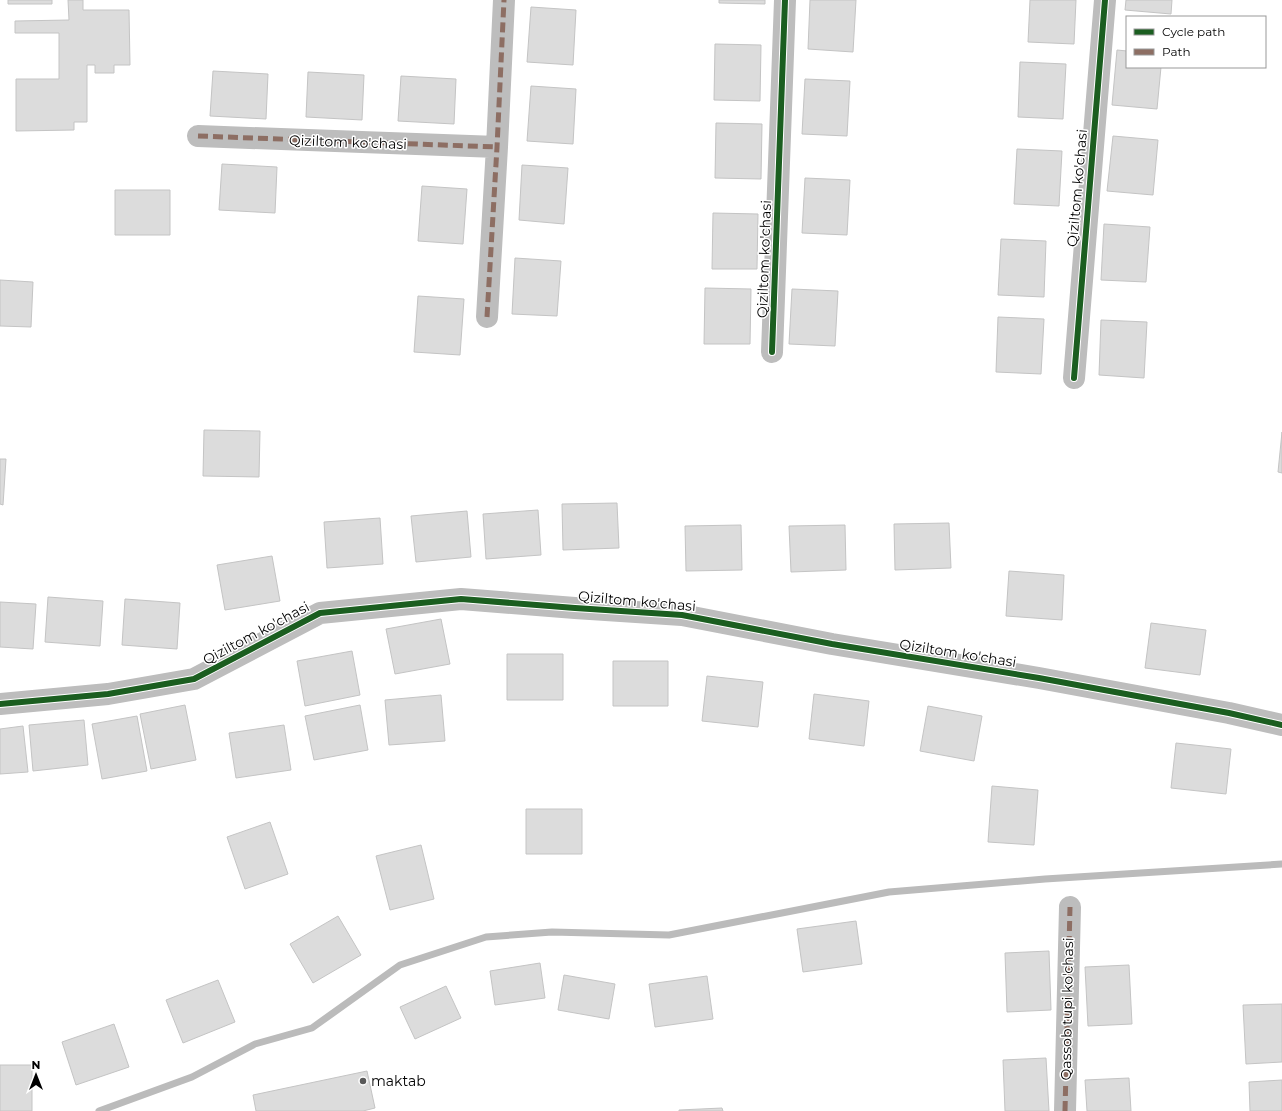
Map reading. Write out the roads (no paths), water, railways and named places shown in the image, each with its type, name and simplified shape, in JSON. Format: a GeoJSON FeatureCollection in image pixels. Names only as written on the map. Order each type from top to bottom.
{"type":"FeatureCollection","features":[{"type":"Feature","properties":{"kind":"street"},"geometry":{"type":"LineString","coordinates":[[487,317],[504,0]]}},
{"type":"Feature","properties":{"kind":"street","name":"Qiziltom ko'chasi"},"geometry":{"type":"LineString","coordinates":[[772,352],[785,0]]}},
{"type":"Feature","properties":{"kind":"street","name":"Qiziltom ko'chasi"},"geometry":{"type":"LineString","coordinates":[[1074,378],[1105,0]]}},
{"type":"Feature","properties":{"kind":"street","name":"Qiziltom ko'chasi"},"geometry":{"type":"LineString","coordinates":[[198,136],[497,147]]}},
{"type":"Feature","properties":{"kind":"street","name":"Qiziltom ko'chasi"},"geometry":{"type":"LineString","coordinates":[[0,704],[108,694],[194,679],[320,613],[461,599],[575,608],[682,614],[832,644],[1039,678],[1228,713],[1282,725]]}},
{"type":"Feature","properties":{"kind":"street","name":"Qassob tupi ko'chasi"},"geometry":{"type":"LineString","coordinates":[[1065,1111],[1070,907]]}},
{"type":"Feature","properties":{"kind":"waterway"},"geometry":{"type":"LineString","coordinates":[[99,1111],[192,1077],[255,1044],[312,1028],[400,965],[486,937],[552,932],[669,935],[889,892],[1045,879],[1282,864]]}},
{"type":"Feature","properties":{"kind":"place","name":"maktab"},"geometry":{"type":"Point","coordinates":[363,1081]}}]}
